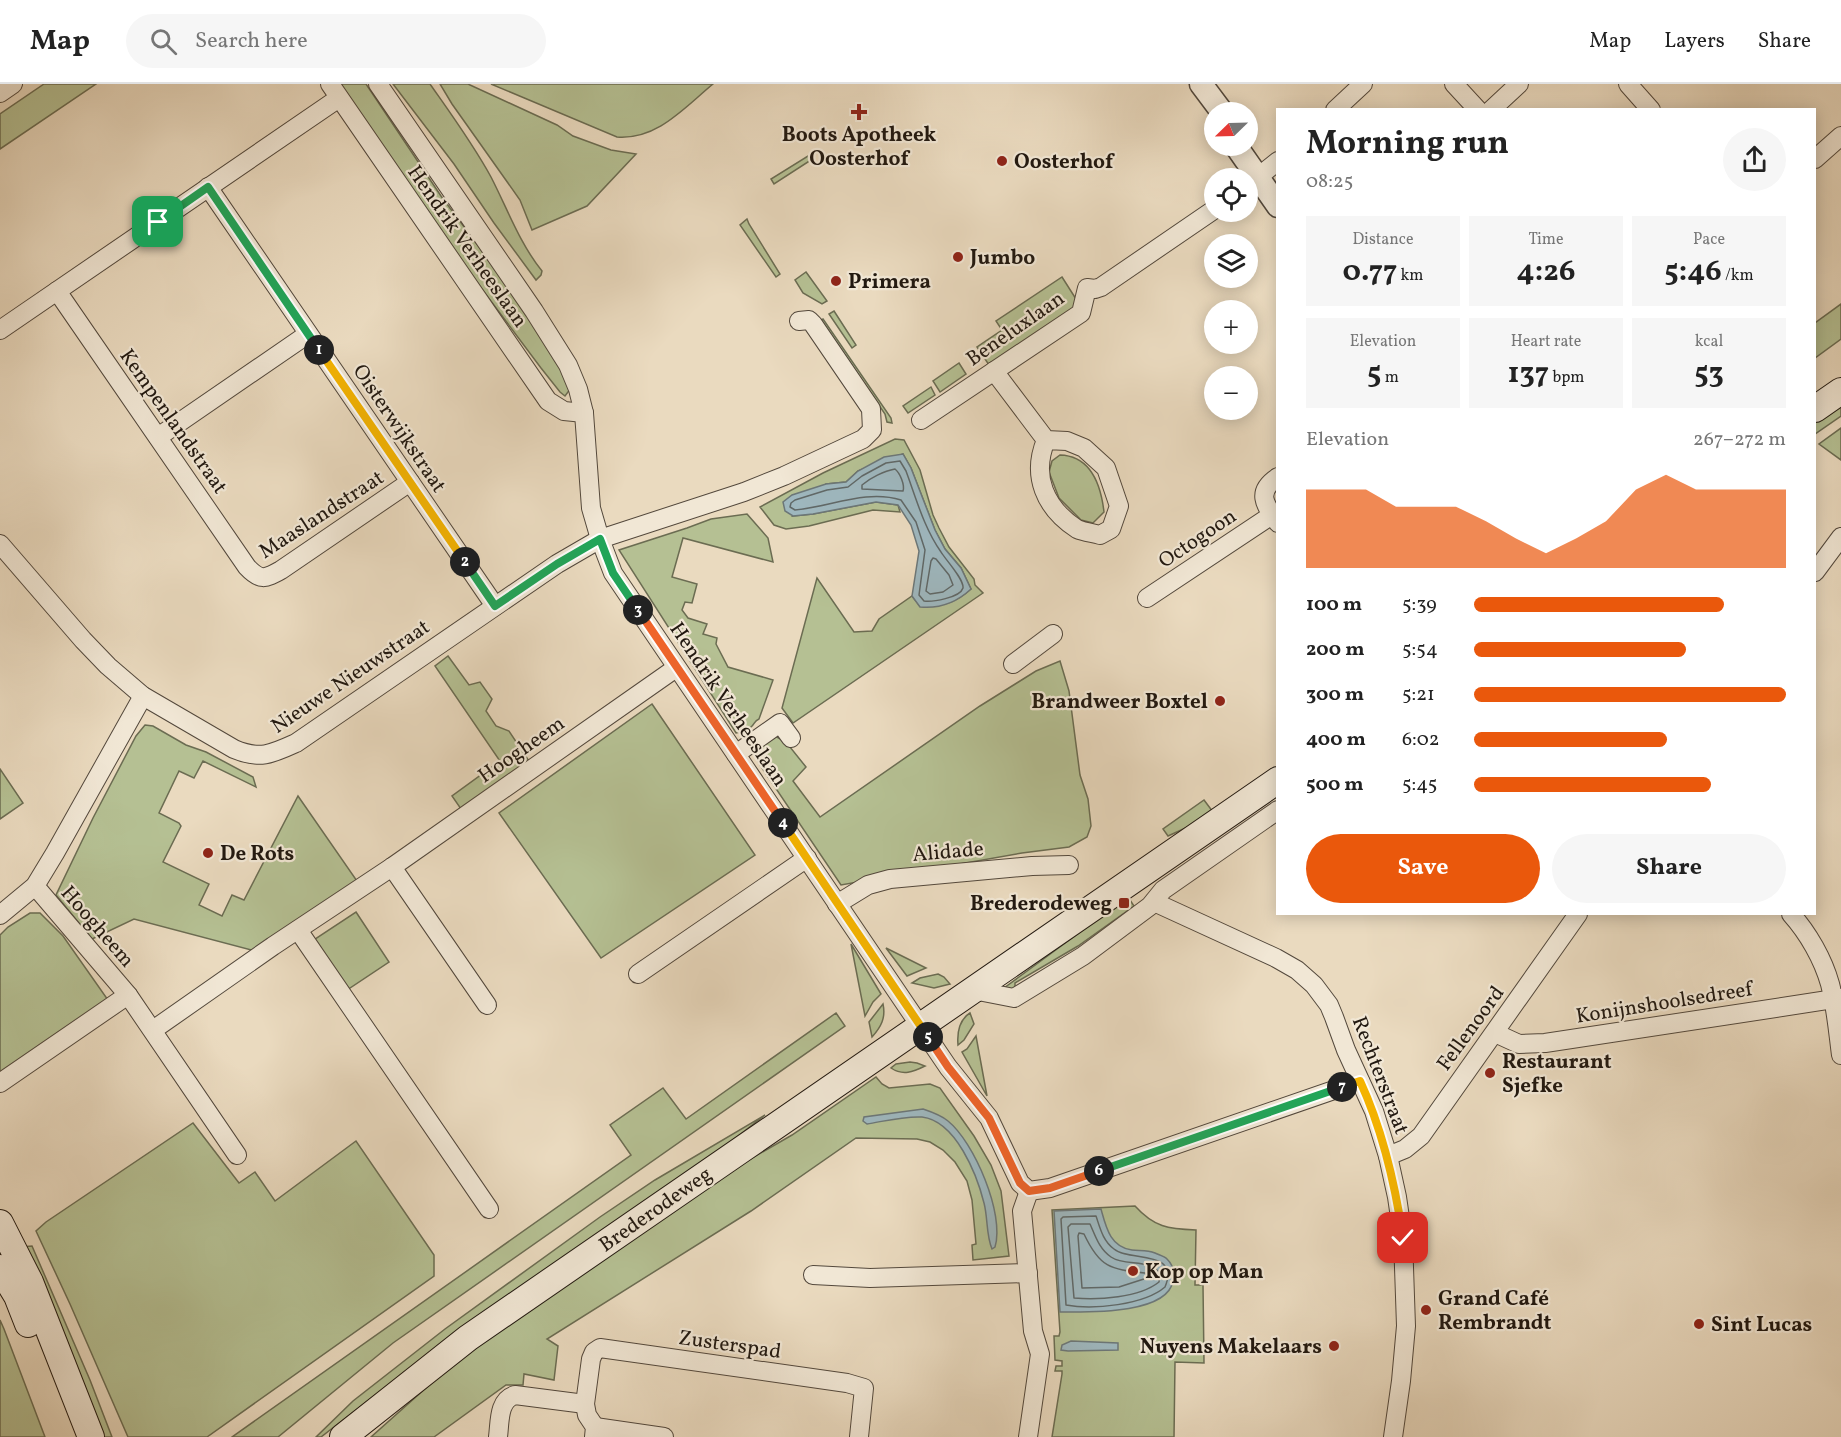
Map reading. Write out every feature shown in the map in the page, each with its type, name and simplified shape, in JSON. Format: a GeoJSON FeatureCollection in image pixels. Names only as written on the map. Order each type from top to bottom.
{"type":"FeatureCollection","features":[{"type":"Feature","properties":{"kind":"main road"},"geometry":{"type":"LineString","coordinates":[[1816,408],[1841,392]]}},
{"type":"Feature","properties":{"kind":"main road","name":"Brederodeweg"},"geometry":{"type":"LineString","coordinates":[[343,1437],[468,1338],[1276,781]]}},
{"type":"Feature","properties":{"kind":"main road"},"geometry":{"type":"LineString","coordinates":[[0,1223],[30,1282],[91,1437]]}},
{"type":"Feature","properties":{"kind":"main road"},"geometry":{"type":"LineString","coordinates":[[0,1268],[17,1296],[74,1437]]}},
{"type":"Feature","properties":{"kind":"street"},"geometry":{"type":"LineString","coordinates":[[0,93],[13,84]]}},
{"type":"Feature","properties":{"kind":"street","name":"Hendrik Verheeslaan"},"geometry":{"type":"LineString","coordinates":[[378,84],[534,311],[568,365],[578,389],[584,413],[591,508],[613,573],[948,1067],[989,1118],[1020,1183],[1029,1191]]}},
{"type":"Feature","properties":{"kind":"street"},"geometry":{"type":"LineString","coordinates":[[1201,84],[1214,102]]}},
{"type":"Feature","properties":{"kind":"street"},"geometry":{"type":"LineString","coordinates":[[1337,108],[1363,84]]}},
{"type":"Feature","properties":{"kind":"street"},"geometry":{"type":"LineString","coordinates":[[1454,84],[1476,108]]}},
{"type":"Feature","properties":{"kind":"street"},"geometry":{"type":"LineString","coordinates":[[1493,108],[1519,84]]}},
{"type":"Feature","properties":{"kind":"street"},"geometry":{"type":"LineString","coordinates":[[1628,84],[1649,108]]}},
{"type":"Feature","properties":{"kind":"street"},"geometry":{"type":"LineString","coordinates":[[0,330],[208,187],[334,91]]}},
{"type":"Feature","properties":{"kind":"street","name":"Hendrik Verheeslaan"},"geometry":{"type":"LineString","coordinates":[[334,91],[548,401],[564,411],[584,413]]}},
{"type":"Feature","properties":{"kind":"street"},"geometry":{"type":"LineString","coordinates":[[1816,158],[1841,136]]}},
{"type":"Feature","properties":{"kind":"street"},"geometry":{"type":"LineString","coordinates":[[1246,156],[1266,175]]}},
{"type":"Feature","properties":{"kind":"street"},"geometry":{"type":"LineString","coordinates":[[1256,156],[1276,201]]}},
{"type":"Feature","properties":{"kind":"street","name":"Oisterwijkstraat"},"geometry":{"type":"LineString","coordinates":[[208,187],[495,606]]}},
{"type":"Feature","properties":{"kind":"street","name":"Beneluxlaan"},"geometry":{"type":"LineString","coordinates":[[921,420],[1081,313],[1088,288],[1095,289],[1101,286],[1204,216]]}},
{"type":"Feature","properties":{"kind":"street","name":"Kempenlandstraat"},"geometry":{"type":"LineString","coordinates":[[57,291],[255,576]]}},
{"type":"Feature","properties":{"kind":"street"},"geometry":{"type":"LineString","coordinates":[[600,539],[744,492],[784,476],[862,439],[872,430],[871,410],[813,324],[809,320],[799,321]]}},
{"type":"Feature","properties":{"kind":"street"},"geometry":{"type":"LineString","coordinates":[[158,437],[308,334]]}},
{"type":"Feature","properties":{"kind":"street"},"geometry":{"type":"LineString","coordinates":[[994,371],[1046,440]]}},
{"type":"Feature","properties":{"kind":"street"},"geometry":{"type":"LineString","coordinates":[[1046,440],[1066,441],[1084,448],[1106,468],[1119,506],[1111,529],[1100,535],[1079,530],[1052,507],[1040,479],[1040,454],[1046,440]]}},
{"type":"Feature","properties":{"kind":"street","name":"Octogoon"},"geometry":{"type":"LineString","coordinates":[[1147,598],[1275,519],[1264,499],[1264,490],[1276,478]]}},
{"type":"Feature","properties":{"kind":"street","name":"Maaslandstraat"},"geometry":{"type":"LineString","coordinates":[[255,576],[267,578],[281,570],[410,482]]}},
{"type":"Feature","properties":{"kind":"street"},"geometry":{"type":"LineString","coordinates":[[1816,571],[1841,537]]}},
{"type":"Feature","properties":{"kind":"street","name":"Nieuwe Nieuwstraat"},"geometry":{"type":"LineString","coordinates":[[2,549],[89,647],[142,696],[249,756],[275,753],[296,743],[557,564],[600,539]]}},
{"type":"Feature","properties":{"kind":"street"},"geometry":{"type":"LineString","coordinates":[[1013,664],[1053,634]]}},
{"type":"Feature","properties":{"kind":"street","name":"Hoogheem"},"geometry":{"type":"LineString","coordinates":[[153,1030],[392,867],[676,668]]}},
{"type":"Feature","properties":{"kind":"street"},"geometry":{"type":"LineString","coordinates":[[0,915],[35,886],[142,696]]}},
{"type":"Feature","properties":{"kind":"street"},"geometry":{"type":"LineString","coordinates":[[736,754],[780,723],[791,738]]}},
{"type":"Feature","properties":{"kind":"street"},"geometry":{"type":"LineString","coordinates":[[973,990],[1014,998],[1083,956],[1154,903],[1162,890],[1276,811]]}},
{"type":"Feature","properties":{"kind":"street"},"geometry":{"type":"LineString","coordinates":[[638,974],[807,858]]}},
{"type":"Feature","properties":{"kind":"street","name":"Alidade"},"geometry":{"type":"LineString","coordinates":[[837,904],[868,885],[890,879],[1032,866],[1070,865]]}},
{"type":"Feature","properties":{"kind":"street"},"geometry":{"type":"LineString","coordinates":[[392,867],[487,1005]]}},
{"type":"Feature","properties":{"kind":"street","name":"Hoogheem"},"geometry":{"type":"LineString","coordinates":[[35,886],[128,995],[237,1155]]}},
{"type":"Feature","properties":{"kind":"street","name":"Rechterstraat"},"geometry":{"type":"LineString","coordinates":[[1154,903],[1276,958],[1304,976],[1329,1005],[1374,1111],[1388,1156],[1397,1197],[1403,1238],[1406,1326],[1393,1437]]}},
{"type":"Feature","properties":{"kind":"street","name":"Fellenoord"},"geometry":{"type":"LineString","coordinates":[[1388,1156],[1405,1149],[1421,1136],[1577,915]]}},
{"type":"Feature","properties":{"kind":"street"},"geometry":{"type":"LineString","coordinates":[[1792,915],[1799,922],[1823,965],[1837,999],[1841,1055]]}},
{"type":"Feature","properties":{"kind":"street"},"geometry":{"type":"LineString","coordinates":[[298,930],[489,1209]]}},
{"type":"Feature","properties":{"kind":"street","name":"Hoogheem"},"geometry":{"type":"LineString","coordinates":[[0,1083],[128,995]]}},
{"type":"Feature","properties":{"kind":"street","name":"Konijnshoolsedreef"},"geometry":{"type":"LineString","coordinates":[[1495,1033],[1519,1044],[1545,1043],[1837,999]]}},
{"type":"Feature","properties":{"kind":"street"},"geometry":{"type":"LineString","coordinates":[[1028,1437],[1040,1354],[1033,1331],[1022,1210],[1029,1191],[1050,1188],[1360,1081]]}},
{"type":"Feature","properties":{"kind":"street"},"geometry":{"type":"LineString","coordinates":[[813,1275],[870,1278],[1028,1273]]}},
{"type":"Feature","properties":{"kind":"street","name":"Zusterspad"},"geometry":{"type":"LineString","coordinates":[[585,1404],[591,1359],[594,1352],[600,1348],[848,1383],[864,1388],[859,1437]]}},
{"type":"Feature","properties":{"kind":"street"},"geometry":{"type":"LineString","coordinates":[[498,1437],[502,1407],[509,1397],[515,1395],[585,1404],[587,1415],[595,1432],[664,1437]]}},
{"type":"Feature","properties":{"kind":"green space"},"geometry":{"type":"Polygon","coordinates":[[[44,84],[96,84],[0,149],[0,114],[44,84]]]}},
{"type":"Feature","properties":{"kind":"green space"},"geometry":{"type":"Polygon","coordinates":[[[338,84],[366,84],[441,196],[545,335],[571,388],[565,396],[541,368],[449,245],[338,84]]]}},
{"type":"Feature","properties":{"kind":"green space"},"geometry":{"type":"Polygon","coordinates":[[[393,84],[430,84],[484,165],[520,238],[542,271],[536,280],[454,164],[393,84]]]}},
{"type":"Feature","properties":{"kind":"green space"},"geometry":{"type":"Polygon","coordinates":[[[440,84],[468,84],[557,125],[573,136],[611,150],[636,154],[587,206],[532,230],[520,200],[440,84]]]}},
{"type":"Feature","properties":{"kind":"green space"},"geometry":{"type":"Polygon","coordinates":[[[491,84],[713,84],[669,121],[657,128],[631,137],[617,137],[491,84]]]}},
{"type":"Feature","properties":{"kind":"green space"},"geometry":{"type":"Polygon","coordinates":[[[808,156],[811,160],[774,184],[771,179],[808,156]]]}},
{"type":"Feature","properties":{"kind":"green space"},"geometry":{"type":"Polygon","coordinates":[[[747,219],[780,274],[776,277],[740,225],[747,219]]]}},
{"type":"Feature","properties":{"kind":"green space"},"geometry":{"type":"Polygon","coordinates":[[[806,272],[827,301],[822,304],[803,293],[795,280],[806,272]]]}},
{"type":"Feature","properties":{"kind":"green space"},"geometry":{"type":"Polygon","coordinates":[[[1062,277],[1076,299],[1076,306],[989,365],[977,347],[1002,330],[996,321],[1062,277]]]}},
{"type":"Feature","properties":{"kind":"green space"},"geometry":{"type":"Polygon","coordinates":[[[1841,304],[1841,339],[1816,357],[1816,322],[1841,304]]]}},
{"type":"Feature","properties":{"kind":"green space"},"geometry":{"type":"Polygon","coordinates":[[[834,311],[856,345],[852,348],[829,314],[834,311]]]}},
{"type":"Feature","properties":{"kind":"green space"},"geometry":{"type":"Polygon","coordinates":[[[823,319],[891,418],[892,423],[887,422],[885,414],[821,320],[823,319]]]}},
{"type":"Feature","properties":{"kind":"green space"},"geometry":{"type":"Polygon","coordinates":[[[959,363],[966,374],[940,392],[933,381],[959,363]]]}},
{"type":"Feature","properties":{"kind":"green space"},"geometry":{"type":"Polygon","coordinates":[[[931,387],[935,395],[908,413],[903,406],[931,387]]]}},
{"type":"Feature","properties":{"kind":"green space"},"geometry":{"type":"Polygon","coordinates":[[[1841,401],[1841,416],[1816,433],[1816,418],[1841,401]]]}},
{"type":"Feature","properties":{"kind":"green space"},"geometry":{"type":"Polygon","coordinates":[[[1841,428],[1841,460],[1819,444],[1841,428]]]}},
{"type":"Feature","properties":{"kind":"green space"},"geometry":{"type":"Polygon","coordinates":[[[895,439],[904,440],[920,470],[939,528],[949,547],[983,593],[793,723],[782,708],[817,578],[854,632],[872,631],[879,619],[912,596],[920,606],[935,605],[953,601],[971,589],[961,568],[945,549],[935,530],[911,468],[903,454],[858,471],[846,482],[826,484],[793,516],[876,502],[898,505],[900,512],[873,510],[809,526],[786,529],[774,525],[760,507],[823,473],[895,439]]]}},
{"type":"Feature","properties":{"kind":"green space"},"geometry":{"type":"Polygon","coordinates":[[[1060,455],[1080,461],[1087,467],[1097,483],[1104,512],[1093,523],[1081,520],[1059,498],[1049,472],[1052,461],[1060,455]]]}},
{"type":"Feature","properties":{"kind":"green space"},"geometry":{"type":"Polygon","coordinates":[[[747,514],[768,538],[773,562],[683,538],[672,577],[697,584],[692,603],[685,602],[682,610],[688,618],[707,624],[703,634],[717,638],[716,644],[728,667],[773,680],[759,719],[748,729],[736,733],[619,550],[711,519],[747,514]]]}},
{"type":"Feature","properties":{"kind":"green space"},"geometry":{"type":"Polygon","coordinates":[[[448,656],[469,685],[480,682],[492,699],[486,711],[496,726],[509,731],[529,761],[461,809],[452,796],[500,761],[435,666],[448,656]]]}},
{"type":"Feature","properties":{"kind":"green space"},"geometry":{"type":"Polygon","coordinates":[[[1060,661],[1069,691],[1080,775],[1088,799],[1091,826],[1087,837],[1069,847],[1022,853],[841,885],[755,755],[757,748],[775,736],[786,742],[806,767],[793,781],[820,817],[980,706],[1036,671],[1060,661]]]}},
{"type":"Feature","properties":{"kind":"green space"},"geometry":{"type":"Polygon","coordinates":[[[652,704],[755,855],[601,958],[499,813],[652,704]]]}},
{"type":"Feature","properties":{"kind":"green space"},"geometry":{"type":"Polygon","coordinates":[[[145,725],[153,726],[186,745],[206,752],[253,777],[256,787],[203,761],[194,778],[179,771],[159,813],[181,826],[163,862],[209,884],[199,905],[222,916],[232,895],[244,900],[298,796],[357,881],[255,951],[134,919],[92,939],[56,895],[93,818],[136,736],[145,725]]]}},
{"type":"Feature","properties":{"kind":"green space"},"geometry":{"type":"Polygon","coordinates":[[[0,769],[23,803],[0,819],[0,769]]]}},
{"type":"Feature","properties":{"kind":"green space"},"geometry":{"type":"Polygon","coordinates":[[[1204,800],[1213,812],[1212,816],[1168,836],[1163,829],[1204,800]]]}},
{"type":"Feature","properties":{"kind":"green space"},"geometry":{"type":"Polygon","coordinates":[[[1128,897],[1134,906],[1078,946],[1015,983],[1015,988],[1007,991],[1004,988],[1128,897]]]}},
{"type":"Feature","properties":{"kind":"green space"},"geometry":{"type":"Polygon","coordinates":[[[356,912],[389,962],[347,990],[316,945],[315,939],[356,912]]]}},
{"type":"Feature","properties":{"kind":"green space"},"geometry":{"type":"Polygon","coordinates":[[[30,913],[40,913],[63,936],[108,1000],[0,1075],[0,935],[30,913]]]}},
{"type":"Feature","properties":{"kind":"green space"},"geometry":{"type":"Polygon","coordinates":[[[851,944],[881,994],[865,1016],[851,944]]]}},
{"type":"Feature","properties":{"kind":"green space"},"geometry":{"type":"Polygon","coordinates":[[[886,948],[926,968],[907,976],[886,948]]]}},
{"type":"Feature","properties":{"kind":"green space"},"geometry":{"type":"Polygon","coordinates":[[[938,974],[950,984],[934,988],[912,983],[920,978],[938,974]]]}},
{"type":"Feature","properties":{"kind":"green space"},"geometry":{"type":"Polygon","coordinates":[[[883,1004],[882,1022],[872,1037],[869,1022],[883,1004]]]}},
{"type":"Feature","properties":{"kind":"green space"},"geometry":{"type":"Polygon","coordinates":[[[836,1013],[845,1026],[393,1343],[278,1437],[232,1437],[631,1155],[610,1125],[663,1088],[686,1119],[836,1013]]]}},
{"type":"Feature","properties":{"kind":"green space"},"geometry":{"type":"Polygon","coordinates":[[[970,1013],[974,1024],[958,1045],[963,1019],[970,1013]]]}},
{"type":"Feature","properties":{"kind":"green space"},"geometry":{"type":"Polygon","coordinates":[[[976,1036],[987,1096],[962,1052],[976,1036]]]}},
{"type":"Feature","properties":{"kind":"green space"},"geometry":{"type":"Polygon","coordinates":[[[910,1062],[925,1066],[908,1072],[900,1072],[891,1068],[896,1064],[910,1062]]]}},
{"type":"Feature","properties":{"kind":"green space"},"geometry":{"type":"Polygon","coordinates":[[[876,1077],[889,1088],[930,1084],[940,1088],[974,1136],[991,1165],[1001,1191],[1009,1256],[973,1260],[972,1245],[976,1244],[972,1200],[967,1181],[955,1162],[943,1150],[930,1142],[917,1139],[856,1138],[751,1211],[547,1339],[558,1346],[554,1380],[524,1374],[523,1385],[506,1385],[434,1437],[371,1437],[483,1341],[740,1165],[792,1135],[876,1077]]]}},
{"type":"Feature","properties":{"kind":"green space"},"geometry":{"type":"Polygon","coordinates":[[[765,1115],[728,1144],[374,1396],[321,1437],[316,1437],[353,1401],[445,1329],[600,1217],[655,1180],[765,1115]]]}},
{"type":"Feature","properties":{"kind":"green space"},"geometry":{"type":"Polygon","coordinates":[[[193,1123],[239,1183],[255,1172],[275,1201],[356,1141],[434,1255],[434,1276],[207,1437],[128,1437],[36,1231],[193,1123]]]}},
{"type":"Feature","properties":{"kind":"green space"},"geometry":{"type":"Polygon","coordinates":[[[1135,1206],[1162,1226],[1196,1230],[1195,1285],[1203,1285],[1204,1363],[1175,1362],[1174,1437],[1052,1437],[1062,1374],[1062,1371],[1055,1371],[1056,1366],[1062,1366],[1062,1361],[1055,1360],[1054,1336],[1059,1336],[1060,1332],[1052,1210],[1135,1206]]]}},
{"type":"Feature","properties":{"kind":"green space"},"geometry":{"type":"Polygon","coordinates":[[[32,1246],[112,1437],[102,1437],[21,1247],[32,1246]]]}},
{"type":"Feature","properties":{"kind":"green space"},"geometry":{"type":"Polygon","coordinates":[[[0,1320],[4,1329],[45,1437],[0,1437],[0,1320]]]}},
{"type":"Feature","properties":{"kind":"water"},"geometry":{"type":"Polygon","coordinates":[[[903,454],[911,468],[935,530],[945,549],[961,568],[971,589],[960,598],[941,606],[920,607],[912,596],[919,551],[911,525],[898,505],[876,502],[793,516],[785,511],[783,502],[792,495],[826,484],[846,482],[858,471],[884,457],[903,454]]]}},
{"type":"Feature","properties":{"kind":"water"},"geometry":{"type":"Polygon","coordinates":[[[923,1109],[948,1121],[958,1131],[977,1161],[996,1216],[997,1233],[995,1247],[992,1249],[984,1203],[976,1178],[963,1151],[945,1128],[922,1117],[867,1124],[863,1121],[864,1117],[923,1109]]]}},
{"type":"Feature","properties":{"kind":"water"},"geometry":{"type":"Polygon","coordinates":[[[1101,1209],[1110,1235],[1119,1245],[1132,1250],[1152,1252],[1166,1258],[1173,1269],[1173,1281],[1167,1292],[1156,1300],[1141,1306],[1106,1311],[1060,1312],[1054,1211],[1101,1209]]]}},
{"type":"Feature","properties":{"kind":"water"},"geometry":{"type":"Polygon","coordinates":[[[1071,1341],[1118,1343],[1118,1350],[1061,1350],[1062,1345],[1071,1341]]]}},
{"type":"Feature","properties":{"kind":"place","name":"Boots Apotheek Oosterhof"},"geometry":{"type":"Point","coordinates":[859,112]}},
{"type":"Feature","properties":{"kind":"place","name":"Oosterhof"},"geometry":{"type":"Point","coordinates":[1002,161]}},
{"type":"Feature","properties":{"kind":"place","name":"Jumbo"},"geometry":{"type":"Point","coordinates":[958,257]}},
{"type":"Feature","properties":{"kind":"place","name":"Primera"},"geometry":{"type":"Point","coordinates":[836,281]}},
{"type":"Feature","properties":{"kind":"place","name":"Brandweer Boxtel"},"geometry":{"type":"Point","coordinates":[1220,701]}},
{"type":"Feature","properties":{"kind":"place","name":"De Rots"},"geometry":{"type":"Point","coordinates":[208,853]}},
{"type":"Feature","properties":{"kind":"place","name":"Brederodeweg"},"geometry":{"type":"Point","coordinates":[1124,903]}},
{"type":"Feature","properties":{"kind":"place","name":"Restaurant Sjefke"},"geometry":{"type":"Point","coordinates":[1490,1073]}},
{"type":"Feature","properties":{"kind":"place","name":"Kop op Man"},"geometry":{"type":"Point","coordinates":[1133,1271]}},
{"type":"Feature","properties":{"kind":"place","name":"Grand Café Rembrandt"},"geometry":{"type":"Point","coordinates":[1426,1310]}},
{"type":"Feature","properties":{"kind":"place","name":"Sint Lucas"},"geometry":{"type":"Point","coordinates":[1699,1324]}},
{"type":"Feature","properties":{"kind":"place","name":"Nuyens Makelaars"},"geometry":{"type":"Point","coordinates":[1334,1346]}},
{"type":"Feature","properties":{"kind":"route"},"geometry":{"type":"LineString","coordinates":[[158,222],[208,187],[495,606],[557,564],[600,539],[613,573],[948,1067],[989,1118],[1020,1183],[1029,1191],[1050,1188],[1360,1081],[1374,1111],[1388,1156],[1403,1238]]}}]}
